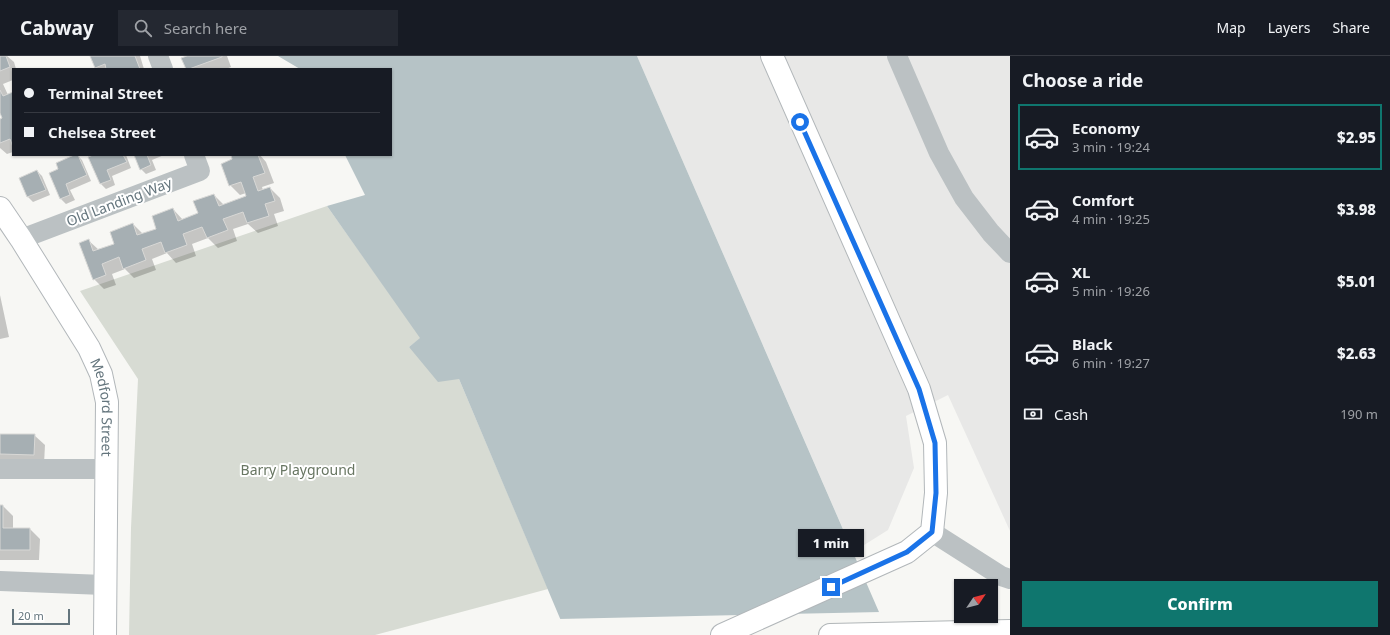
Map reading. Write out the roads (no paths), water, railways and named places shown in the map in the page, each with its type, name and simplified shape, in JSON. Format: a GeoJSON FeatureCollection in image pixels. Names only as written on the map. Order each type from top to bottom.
{"type":"FeatureCollection","features":[{"type":"Feature","properties":{"kind":"main road"},"geometry":{"type":"LineString","coordinates":[[722,635],[907,552],[932,532],[936,493],[935,443],[919,389],[772,56]]}},
{"type":"Feature","properties":{"kind":"main road","name":"Medford Street"},"geometry":{"type":"LineString","coordinates":[[0,208],[89,348],[101,374],[107,402],[104,635]]}},
{"type":"Feature","properties":{"kind":"main road"},"geometry":{"type":"LineString","coordinates":[[830,635],[1010,631]]}},
{"type":"Feature","properties":{"kind":"main road"},"geometry":{"type":"LineString","coordinates":[[850,635],[1010,631]]}},
{"type":"Feature","properties":{"kind":"street"},"geometry":{"type":"LineString","coordinates":[[158,56],[163,68]]}},
{"type":"Feature","properties":{"kind":"street"},"geometry":{"type":"LineString","coordinates":[[897,56],[939,153],[964,198],[991,233],[1010,252]]}},
{"type":"Feature","properties":{"kind":"street","name":"Old Landing Way"},"geometry":{"type":"LineString","coordinates":[[21,239],[200,171],[194,156]]}},
{"type":"Feature","properties":{"kind":"street"},"geometry":{"type":"LineString","coordinates":[[0,469],[106,469]]}},
{"type":"Feature","properties":{"kind":"street"},"geometry":{"type":"LineString","coordinates":[[932,532],[1001,576],[1010,579]]}},
{"type":"Feature","properties":{"kind":"street"},"geometry":{"type":"LineString","coordinates":[[0,581],[104,585]]}},
{"type":"Feature","properties":{"kind":"park label","name":"Barry Playground"},"geometry":{"type":"Point","coordinates":[298,470]}}]}
